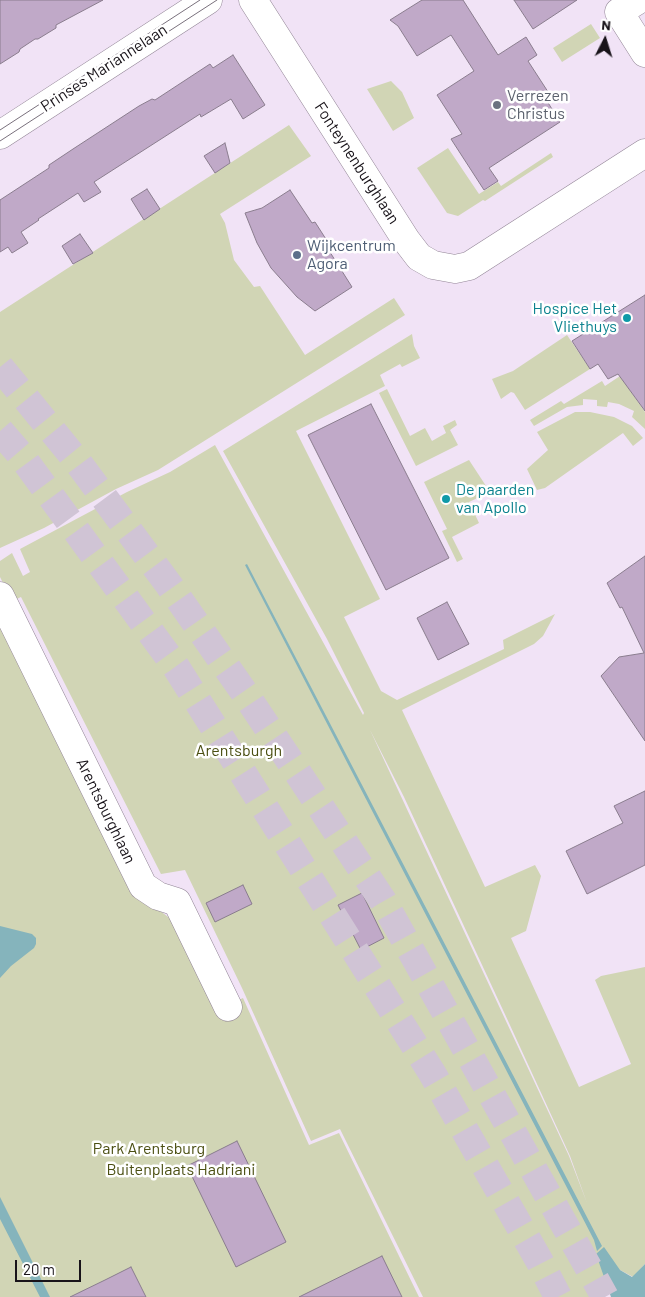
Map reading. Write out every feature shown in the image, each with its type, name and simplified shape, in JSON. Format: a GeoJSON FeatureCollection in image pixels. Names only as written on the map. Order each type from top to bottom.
{"type":"FeatureCollection","features":[{"type":"Feature","properties":{"kind":"street","name":"Prinses Mariannelaan"},"geometry":{"type":"LineString","coordinates":[[0,135],[208,0]]}},
{"type":"Feature","properties":{"kind":"street","name":"Fonteynenburghlaan"},"geometry":{"type":"LineString","coordinates":[[253,0],[406,240],[420,257],[433,265],[456,269],[469,266],[645,154]]}},
{"type":"Feature","properties":{"kind":"street"},"geometry":{"type":"LineString","coordinates":[[629,6],[645,53]]}},
{"type":"Feature","properties":{"kind":"street","name":"Arentsburghlaan"},"geometry":{"type":"LineString","coordinates":[[0,596],[143,886],[158,896],[177,902],[228,1007]]}},
{"type":"Feature","properties":{"kind":"green space"},"geometry":{"type":"Polygon","coordinates":[[[591,24],[600,38],[562,62],[553,48],[591,24]]]}},
{"type":"Feature","properties":{"kind":"green space"},"geometry":{"type":"Polygon","coordinates":[[[391,81],[402,92],[414,118],[393,131],[367,89],[391,81]]]}},
{"type":"Feature","properties":{"kind":"green space"},"geometry":{"type":"Polygon","coordinates":[[[289,125],[311,156],[220,214],[225,223],[234,260],[254,287],[260,286],[305,355],[394,298],[405,315],[158,470],[116,489],[44,528],[0,548],[0,312],[289,125]]]}},
{"type":"Feature","properties":{"kind":"green space"},"geometry":{"type":"Polygon","coordinates":[[[448,148],[479,194],[498,182],[501,186],[551,153],[553,157],[485,201],[483,200],[458,216],[447,213],[417,168],[448,148]]]}},
{"type":"Feature","properties":{"kind":"green space","name":"Arentsburgh"},"geometry":{"type":"Polygon","coordinates":[[[412,334],[414,346],[420,358],[402,367],[400,364],[380,375],[385,386],[296,431],[380,599],[344,617],[381,691],[397,700],[504,649],[503,640],[555,614],[543,636],[534,644],[402,710],[485,887],[535,865],[541,876],[526,931],[511,938],[579,1087],[631,1064],[595,980],[601,976],[645,967],[645,1264],[633,1277],[620,1270],[618,1284],[602,1297],[423,1297],[340,1129],[311,1141],[242,988],[185,870],[161,874],[21,597],[12,601],[0,577],[0,561],[12,553],[23,576],[30,572],[20,549],[127,492],[170,472],[215,445],[363,715],[364,713],[327,639],[223,451],[412,334]],[[370,730],[569,1156],[587,1203],[570,1156],[404,797],[370,730]]]}},
{"type":"Feature","properties":{"kind":"green space"},"geometry":{"type":"Polygon","coordinates":[[[567,335],[590,369],[525,410],[514,393],[511,392],[501,399],[492,379],[513,371],[567,335]]]}},
{"type":"Feature","properties":{"kind":"green space"},"geometry":{"type":"Polygon","coordinates":[[[620,376],[645,412],[645,429],[632,417],[634,411],[619,404],[608,402],[607,407],[597,406],[597,400],[583,399],[583,405],[567,407],[534,426],[530,420],[561,401],[564,404],[602,381],[605,386],[620,376]]]}},
{"type":"Feature","properties":{"kind":"green space"},"geometry":{"type":"Polygon","coordinates":[[[387,389],[410,436],[425,428],[432,441],[446,433],[443,426],[455,420],[457,425],[450,430],[458,445],[416,466],[379,393],[387,389]]]}},
{"type":"Feature","properties":{"kind":"green space"},"geometry":{"type":"Polygon","coordinates":[[[575,412],[590,412],[614,417],[632,426],[643,438],[633,446],[623,433],[545,488],[537,490],[527,469],[548,450],[537,432],[575,412]]]}},
{"type":"Feature","properties":{"kind":"green space"},"geometry":{"type":"Polygon","coordinates":[[[469,460],[490,492],[469,502],[479,523],[452,537],[463,559],[457,562],[442,531],[447,529],[424,482],[469,460]]]}},
{"type":"Feature","properties":{"kind":"green space","name":"Park Arentsburg"},"geometry":{"type":"Polygon","coordinates":[[[0,611],[154,906],[181,927],[236,1001],[243,998],[309,1145],[339,1133],[419,1297],[0,1297],[0,611]]]}},
{"type":"Feature","properties":{"kind":"shaded area"},"geometry":{"type":"Polygon","coordinates":[[[247,564],[602,1246],[597,1251],[594,1240],[245,565],[247,564]]]}},
{"type":"Feature","properties":{"kind":"shaded area"},"geometry":{"type":"Polygon","coordinates":[[[0,926],[32,934],[36,938],[36,944],[34,948],[11,966],[0,978],[0,926]]]}},
{"type":"Feature","properties":{"kind":"shaded area"},"geometry":{"type":"Polygon","coordinates":[[[0,1197],[50,1297],[40,1297],[0,1219],[0,1197]]]}},
{"type":"Feature","properties":{"kind":"shaded area"},"geometry":{"type":"Polygon","coordinates":[[[604,1247],[620,1270],[632,1277],[645,1264],[645,1297],[611,1297],[596,1254],[604,1247]]]}},
{"type":"Feature","properties":{"kind":"building"},"geometry":{"type":"Polygon","coordinates":[[[0,0],[103,0],[56,25],[56,28],[35,39],[0,64],[0,0]]]}},
{"type":"Feature","properties":{"kind":"building","name":"Verrezen Christus"},"geometry":{"type":"Polygon","coordinates":[[[422,0],[463,0],[498,55],[526,37],[537,55],[528,61],[552,98],[547,101],[560,122],[489,168],[498,181],[484,190],[451,139],[462,134],[437,95],[474,71],[451,35],[417,56],[398,26],[390,20],[422,0]]]}},
{"type":"Feature","properties":{"kind":"building"},"geometry":{"type":"Polygon","coordinates":[[[514,0],[577,0],[533,29],[514,0]]]}},
{"type":"Feature","properties":{"kind":"building"},"geometry":{"type":"Polygon","coordinates":[[[233,55],[265,105],[243,119],[231,99],[201,117],[200,114],[94,182],[101,192],[84,202],[78,193],[38,219],[21,232],[28,243],[12,253],[8,247],[0,252],[0,200],[49,168],[49,165],[139,106],[152,99],[155,100],[210,64],[213,68],[233,55]]]}},
{"type":"Feature","properties":{"kind":"building"},"geometry":{"type":"Polygon","coordinates":[[[225,143],[230,163],[215,173],[204,156],[225,143]]]}},
{"type":"Feature","properties":{"kind":"building"},"geometry":{"type":"Polygon","coordinates":[[[147,189],[160,209],[144,220],[131,199],[147,189]]]}},
{"type":"Feature","properties":{"kind":"building","name":"Wijkcentrum Agora"},"geometry":{"type":"Polygon","coordinates":[[[290,190],[312,223],[315,222],[331,247],[328,249],[352,287],[315,311],[297,297],[271,268],[257,243],[245,213],[262,208],[290,190]]]}},
{"type":"Feature","properties":{"kind":"building"},"geometry":{"type":"Polygon","coordinates":[[[80,234],[93,253],[73,264],[62,246],[80,234]]]}},
{"type":"Feature","properties":{"kind":"building","name":"Hospice Het Vliethuys"},"geometry":{"type":"Polygon","coordinates":[[[645,295],[645,411],[618,374],[608,379],[598,364],[590,369],[572,341],[645,295]]]}},
{"type":"Feature","properties":{"kind":"building"},"geometry":{"type":"Polygon","coordinates":[[[371,404],[449,558],[386,590],[308,435],[371,404]]]}},
{"type":"Feature","properties":{"kind":"building"},"geometry":{"type":"Polygon","coordinates":[[[645,556],[645,741],[601,676],[619,657],[644,653],[622,607],[620,608],[607,583],[645,556]]]}},
{"type":"Feature","properties":{"kind":"building"},"geometry":{"type":"Polygon","coordinates":[[[447,602],[469,644],[438,660],[417,618],[447,602]]]}},
{"type":"Feature","properties":{"kind":"building"},"geometry":{"type":"Polygon","coordinates":[[[645,791],[645,865],[587,894],[566,851],[623,823],[614,806],[645,791]]]}},
{"type":"Feature","properties":{"kind":"building"},"geometry":{"type":"Polygon","coordinates":[[[243,885],[252,904],[215,922],[206,903],[243,885]]]}},
{"type":"Feature","properties":{"kind":"building"},"geometry":{"type":"Polygon","coordinates":[[[362,893],[384,938],[361,950],[338,905],[362,893]]]}},
{"type":"Feature","properties":{"kind":"building"},"geometry":{"type":"Polygon","coordinates":[[[237,1141],[286,1242],[236,1267],[187,1166],[237,1141]]]}},
{"type":"Feature","properties":{"kind":"building"},"geometry":{"type":"Polygon","coordinates":[[[382,1256],[402,1297],[299,1297],[374,1260],[382,1256]]]}},
{"type":"Feature","properties":{"kind":"building"},"geometry":{"type":"Polygon","coordinates":[[[131,1267],[146,1297],[70,1297],[105,1280],[131,1267]]]}},
{"type":"Feature","properties":{"kind":"tunnel"},"geometry":{"type":"LineString","coordinates":[[0,367],[77,461],[169,585],[246,695],[383,901],[605,1297]]}},
{"type":"Feature","properties":{"kind":"tunnel"},"geometry":{"type":"LineString","coordinates":[[0,431],[20,454],[176,667],[432,1073],[558,1297]]}},
{"type":"Feature","properties":{"kind":"tram line"},"geometry":{"type":"LineString","coordinates":[[0,130],[200,0]]}},
{"type":"Feature","properties":{"kind":"tram line"},"geometry":{"type":"LineString","coordinates":[[0,141],[217,0]]}},
{"type":"Feature","properties":{"kind":"place","name":"Verrezen Christus"},"geometry":{"type":"Point","coordinates":[497,105]}},
{"type":"Feature","properties":{"kind":"place","name":"Wijkcentrum Agora"},"geometry":{"type":"Point","coordinates":[297,255]}},
{"type":"Feature","properties":{"kind":"place","name":"Hospice Het Vliethuys"},"geometry":{"type":"Point","coordinates":[627,318]}},
{"type":"Feature","properties":{"kind":"place","name":"De paarden van Apollo"},"geometry":{"type":"Point","coordinates":[446,499]}},
{"type":"Feature","properties":{"kind":"park label","name":"Buitenplaats Hadriani"},"geometry":{"type":"Point","coordinates":[181,1170]}}]}
